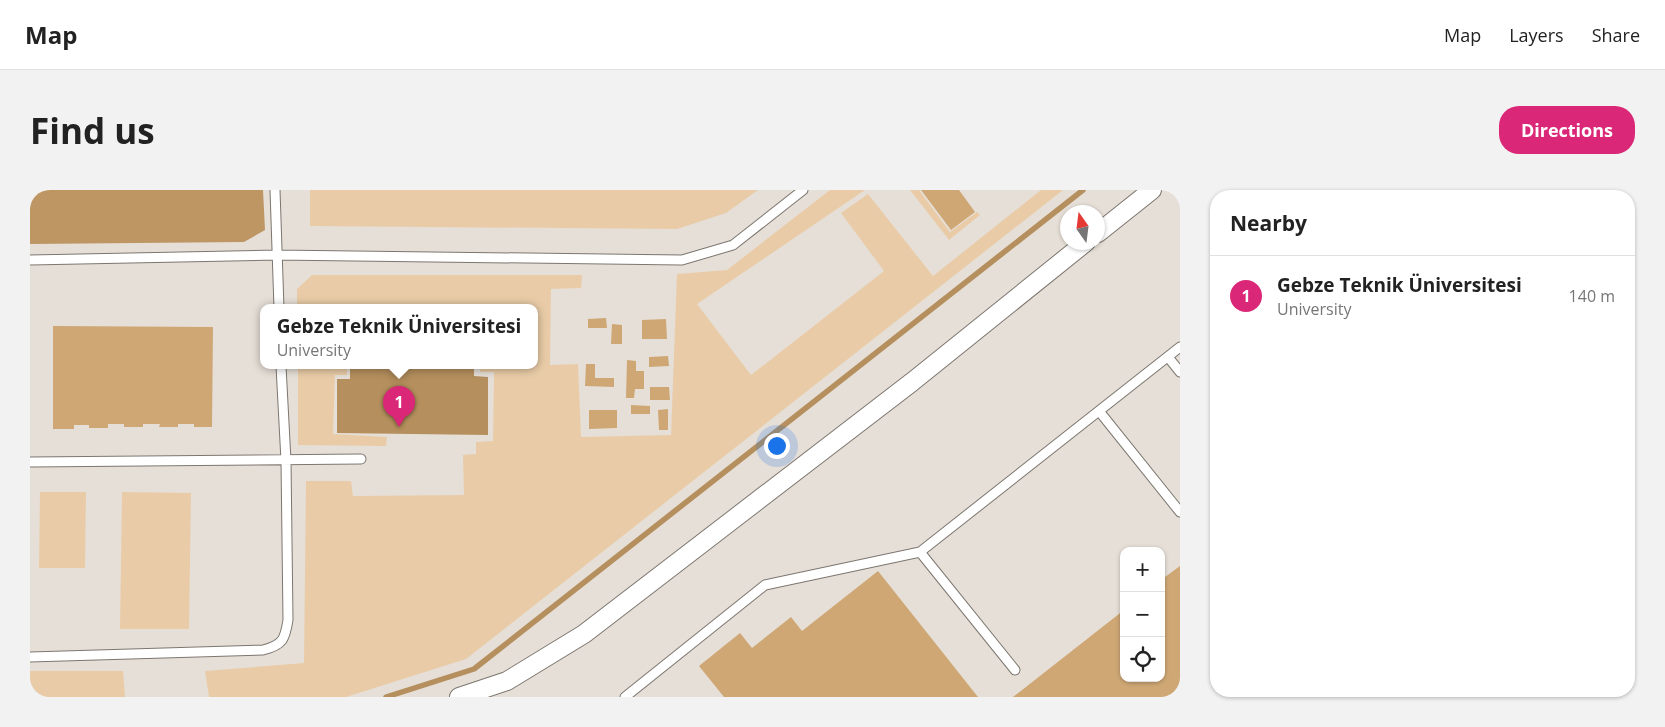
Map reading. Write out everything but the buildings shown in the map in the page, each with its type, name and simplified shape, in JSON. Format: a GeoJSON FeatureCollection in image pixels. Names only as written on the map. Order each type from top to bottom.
{"type":"FeatureCollection","features":[{"type":"Feature","properties":{"kind":"street"},"geometry":{"type":"LineString","coordinates":[[1105,227],[1152,190]]}},
{"type":"Feature","properties":{"kind":"street"},"geometry":{"type":"LineString","coordinates":[[466,696],[507,681],[584,634],[896,394],[1076,250]]}},
{"type":"Feature","properties":{"kind":"lane"},"geometry":{"type":"LineString","coordinates":[[276,190],[276,255],[279,304]]}},
{"type":"Feature","properties":{"kind":"lane"},"geometry":{"type":"LineString","coordinates":[[30,260],[276,255],[682,260],[733,245],[803,190]]}},
{"type":"Feature","properties":{"kind":"lane"},"geometry":{"type":"LineString","coordinates":[[625,697],[765,585],[920,552],[1180,347]]}},
{"type":"Feature","properties":{"kind":"lane"},"geometry":{"type":"LineString","coordinates":[[1168,357],[1180,372]]}},
{"type":"Feature","properties":{"kind":"lane"},"geometry":{"type":"LineString","coordinates":[[30,657],[263,650],[276,646],[286,635],[288,620],[286,461],[282,369]]}},
{"type":"Feature","properties":{"kind":"lane"},"geometry":{"type":"LineString","coordinates":[[1099,411],[1180,512]]}},
{"type":"Feature","properties":{"kind":"lane"},"geometry":{"type":"LineString","coordinates":[[30,462],[361,459]]}},
{"type":"Feature","properties":{"kind":"lane"},"geometry":{"type":"LineString","coordinates":[[920,552],[1014,670]]}},
{"type":"Feature","properties":{"kind":"shaded area"},"geometry":{"type":"Polygon","coordinates":[[[30,190],[263,190],[265,230],[244,242],[30,244],[30,190]]]}},
{"type":"Feature","properties":{"kind":"shaded area"},"geometry":{"type":"Polygon","coordinates":[[[310,190],[758,190],[726,213],[677,229],[310,226],[310,190]]]}},
{"type":"Feature","properties":{"kind":"shaded area"},"geometry":{"type":"Polygon","coordinates":[[[830,190],[865,190],[697,304],[751,375],[884,271],[841,213],[868,194],[933,276],[1041,190],[1063,190],[466,659],[346,697],[209,697],[205,671],[304,663],[306,481],[351,481],[353,496],[464,495],[463,455],[476,454],[476,442],[493,441],[494,372],[480,372],[480,369],[538,369],[538,304],[297,304],[297,289],[312,275],[582,275],[581,288],[551,289],[550,365],[578,364],[581,437],[671,435],[677,274],[727,270],[830,190]]]}},
{"type":"Feature","properties":{"kind":"shaded area"},"geometry":{"type":"Polygon","coordinates":[[[910,190],[919,190],[950,232],[977,212],[980,215],[949,240],[910,190]]]}},
{"type":"Feature","properties":{"kind":"shaded area"},"geometry":{"type":"Polygon","coordinates":[[[298,369],[347,369],[347,375],[335,375],[333,434],[387,437],[386,446],[298,445],[298,369]]]}},
{"type":"Feature","properties":{"kind":"shaded area"},"geometry":{"type":"Polygon","coordinates":[[[350,369],[474,369],[474,376],[488,377],[488,435],[337,433],[337,379],[350,379],[350,369]]]}},
{"type":"Feature","properties":{"kind":"shaded area"},"geometry":{"type":"Polygon","coordinates":[[[40,492],[86,492],[85,568],[39,568],[40,492]]]}},
{"type":"Feature","properties":{"kind":"shaded area"},"geometry":{"type":"Polygon","coordinates":[[[122,492],[191,493],[189,629],[120,629],[122,492]]]}},
{"type":"Feature","properties":{"kind":"shaded area"},"geometry":{"type":"Polygon","coordinates":[[[30,671],[123,671],[125,697],[30,697],[30,671]]]}},
{"type":"Feature","properties":{"kind":"waterway"},"geometry":{"type":"LineString","coordinates":[[386,697],[474,669],[1083,190]]}},
{"type":"Feature","properties":{"kind":"place","name":"Gebze Teknik Üniversitesi"},"geometry":{"type":"Point","coordinates":[399,427]}}]}
